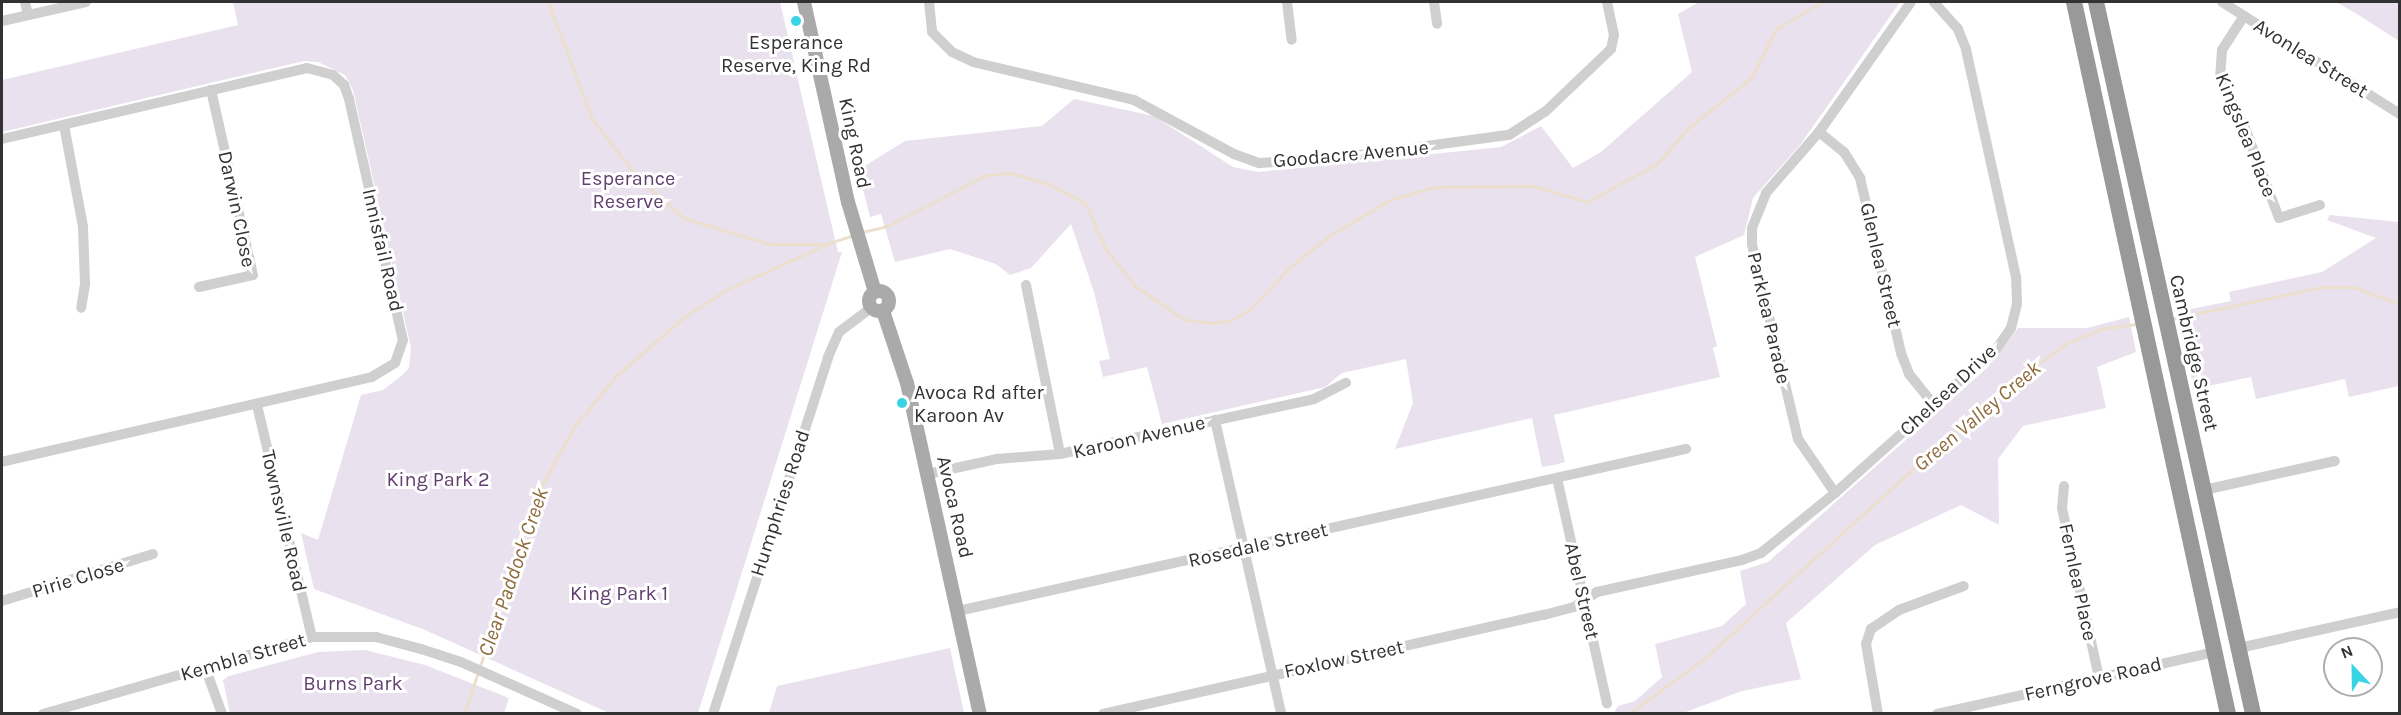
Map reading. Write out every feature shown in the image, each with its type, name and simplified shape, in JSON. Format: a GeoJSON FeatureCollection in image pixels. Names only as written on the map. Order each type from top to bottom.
{"type":"FeatureCollection","features":[{"type":"Feature","properties":{"kind":"highway"},"geometry":{"type":"LineString","coordinates":[[2074,2],[2228,714]]}},
{"type":"Feature","properties":{"kind":"highway","name":"Cambridge Street"},"geometry":{"type":"LineString","coordinates":[[2096,2],[2253,714]]}},
{"type":"Feature","properties":{"kind":"main road","name":"King Road"},"geometry":{"type":"LineString","coordinates":[[804,2],[854,222]]}},
{"type":"Feature","properties":{"kind":"main road","name":"Avoca Road"},"geometry":{"type":"LineString","coordinates":[[854,222],[861,252],[875,292],[882,291],[889,299],[877,309],[907,383],[980,714]]}},
{"type":"Feature","properties":{"kind":"street"},"geometry":{"type":"LineString","coordinates":[[25,2],[28,15]]}},
{"type":"Feature","properties":{"kind":"street"},"geometry":{"type":"LineString","coordinates":[[2,21],[86,2]]}},
{"type":"Feature","properties":{"kind":"street","name":"Goodacre Avenue"},"geometry":{"type":"LineString","coordinates":[[929,2],[932,32],[952,52],[974,62],[1134,100],[1234,154],[1258,163],[1338,158],[1503,138],[1546,111],[1615,44],[1607,2]]}},
{"type":"Feature","properties":{"kind":"street"},"geometry":{"type":"LineString","coordinates":[[1287,2],[1292,40]]}},
{"type":"Feature","properties":{"kind":"street"},"geometry":{"type":"LineString","coordinates":[[1434,2],[1437,24]]}},
{"type":"Feature","properties":{"kind":"street","name":"Parklea Parade"},"geometry":{"type":"LineString","coordinates":[[1835,493],[1798,439],[1752,244],[1756,212],[1766,193],[1819,132],[1911,2]]}},
{"type":"Feature","properties":{"kind":"street","name":"Chelsea Drive"},"geometry":{"type":"LineString","coordinates":[[1584,600],[1597,592],[1761,553],[1835,493],[1934,405],[1997,348],[2010,328],[2017,304],[2016,277],[1966,49],[1958,29],[1934,2]]}},
{"type":"Feature","properties":{"kind":"street","name":"Avonlea Street"},"geometry":{"type":"LineString","coordinates":[[2222,2],[2400,114]]}},
{"type":"Feature","properties":{"kind":"street","name":"Kingslea Place"},"geometry":{"type":"LineString","coordinates":[[2244,15],[2222,50],[2220,78],[2245,128],[2278,218],[2320,205]]}},
{"type":"Feature","properties":{"kind":"street","name":"Innisfail Road"},"geometry":{"type":"LineString","coordinates":[[2,139],[307,68],[326,71],[344,85],[403,340],[395,363],[385,373],[256,405],[2,462]]}},
{"type":"Feature","properties":{"kind":"street","name":"Darwin Close"},"geometry":{"type":"LineString","coordinates":[[199,288],[253,275],[211,90]]}},
{"type":"Feature","properties":{"kind":"street"},"geometry":{"type":"LineString","coordinates":[[64,125],[84,227],[85,284],[81,308]]}},
{"type":"Feature","properties":{"kind":"street","name":"Glenlea Street"},"geometry":{"type":"LineString","coordinates":[[1819,132],[1844,152],[1860,178],[1901,353],[1909,374],[1934,405]]}},
{"type":"Feature","properties":{"kind":"street"},"geometry":{"type":"LineString","coordinates":[[1026,285],[1060,454]]}},
{"type":"Feature","properties":{"kind":"street","name":"Humphries Road"},"geometry":{"type":"LineString","coordinates":[[713,714],[828,357],[839,332],[877,309]]}},
{"type":"Feature","properties":{"kind":"street","name":"Karoon Avenue"},"geometry":{"type":"LineString","coordinates":[[928,474],[997,459],[1060,454],[1314,399],[1346,383]]}},
{"type":"Feature","properties":{"kind":"street","name":"Townsville Road"},"geometry":{"type":"LineString","coordinates":[[256,405],[312,637]]}},
{"type":"Feature","properties":{"kind":"street"},"geometry":{"type":"LineString","coordinates":[[1215,420],[1281,714]]}},
{"type":"Feature","properties":{"kind":"street","name":"Rosedale Street"},"geometry":{"type":"LineString","coordinates":[[958,612],[1686,449]]}},
{"type":"Feature","properties":{"kind":"street"},"geometry":{"type":"LineString","coordinates":[[2204,490],[2335,461]]}},
{"type":"Feature","properties":{"kind":"street","name":"Abel Street"},"geometry":{"type":"LineString","coordinates":[[1557,478],[1607,704]]}},
{"type":"Feature","properties":{"kind":"street","name":"Fernlea Place"},"geometry":{"type":"LineString","coordinates":[[2064,486],[2062,508],[2099,678]]}},
{"type":"Feature","properties":{"kind":"street","name":"Pirie Close"},"geometry":{"type":"LineString","coordinates":[[2,601],[153,554]]}},
{"type":"Feature","properties":{"kind":"street"},"geometry":{"type":"LineString","coordinates":[[1878,714],[1866,644],[1871,629],[1899,610],[1964,586]]}},
{"type":"Feature","properties":{"kind":"street","name":"Foxlow Street"},"geometry":{"type":"LineString","coordinates":[[1103,714],[1544,615],[1584,600]]}},
{"type":"Feature","properties":{"kind":"street"},"geometry":{"type":"LineString","coordinates":[[2238,648],[2400,612]]}},
{"type":"Feature","properties":{"kind":"street","name":"Kembla Street"},"geometry":{"type":"LineString","coordinates":[[43,714],[68,710],[205,667],[312,637],[376,637],[461,662],[577,714]]}},
{"type":"Feature","properties":{"kind":"street","name":"Ferngrove Road"},"geometry":{"type":"LineString","coordinates":[[1937,714],[2214,652]]}},
{"type":"Feature","properties":{"kind":"street"},"geometry":{"type":"LineString","coordinates":[[205,667],[222,714]]}},
{"type":"Feature","properties":{"kind":"green space"},"geometry":{"type":"Polygon","coordinates":[[[233,2],[780,2],[838,252],[842,252],[698,713],[609,713],[425,630],[314,589],[301,533],[318,540],[361,395],[383,390],[400,377],[409,368],[411,348],[353,90],[345,75],[318,62],[304,61],[2,132],[2,80],[238,25],[233,2]]]}},
{"type":"Feature","properties":{"kind":"green space"},"geometry":{"type":"Polygon","coordinates":[[[1699,2],[1900,2],[1800,145],[1753,198],[1744,235],[1695,257],[1717,346],[1713,348],[1720,377],[1554,415],[1565,462],[1554,465],[1542,467],[1532,418],[1395,449],[1413,403],[1406,359],[1342,373],[1325,387],[1162,424],[1147,367],[1103,377],[1099,361],[1110,359],[1094,292],[1071,224],[1031,268],[1010,275],[996,264],[950,249],[895,262],[881,214],[870,217],[858,170],[905,141],[1042,126],[1074,99],[1154,116],[1233,167],[1258,172],[1501,147],[1541,126],[1573,168],[1601,152],[1692,72],[1678,14],[1699,2]]]}},
{"type":"Feature","properties":{"kind":"green space"},"geometry":{"type":"Polygon","coordinates":[[[2336,2],[2399,2],[2399,41],[2357,14],[2336,2]]]}},
{"type":"Feature","properties":{"kind":"green space"},"geometry":{"type":"Polygon","coordinates":[[[2330,215],[2399,222],[2399,386],[2349,397],[2345,379],[2256,399],[2251,377],[2194,389],[2176,312],[2231,301],[2229,292],[2322,272],[2376,238],[2327,220],[2330,215]]]}},
{"type":"Feature","properties":{"kind":"green space"},"geometry":{"type":"Polygon","coordinates":[[[2129,317],[2136,352],[2097,367],[2106,408],[2023,426],[1998,459],[1999,525],[1961,505],[1875,545],[1786,623],[1801,679],[1742,691],[1683,713],[1614,713],[1618,706],[1635,701],[1662,677],[1655,644],[1722,626],[1746,604],[1740,571],[1768,562],[1988,367],[2018,328],[2087,328],[2129,317]]]}},
{"type":"Feature","properties":{"kind":"green space"},"geometry":{"type":"Polygon","coordinates":[[[950,648],[964,713],[769,713],[777,686],[950,648]]]}},
{"type":"Feature","properties":{"kind":"green space","name":"Burns Park"},"geometry":{"type":"Polygon","coordinates":[[[365,650],[425,665],[509,698],[504,713],[230,713],[223,680],[229,676],[318,652],[365,650]]]}},
{"type":"Feature","properties":{"kind":"waterway"},"geometry":{"type":"LineString","coordinates":[[548,2],[592,119],[639,179],[684,218],[769,244],[826,244],[853,235]]}},
{"type":"Feature","properties":{"kind":"waterway"},"geometry":{"type":"LineString","coordinates":[[862,232],[887,226],[986,175],[1010,173],[1048,184],[1085,203],[1105,248],[1135,286],[1185,320],[1213,323],[1231,320],[1250,309],[1290,267],[1332,234],[1390,200],[1433,187],[1534,186],[1587,202],[1658,163],[1686,130],[1751,78],[1776,29],[1822,2]]}},
{"type":"Feature","properties":{"kind":"waterway","name":"Clear Paddock Creek"},"geometry":{"type":"LineString","coordinates":[[464,714],[537,494],[574,427],[616,376],[684,317],[726,290],[825,245]]}},
{"type":"Feature","properties":{"kind":"waterway","name":"Green Valley Creek"},"geometry":{"type":"LineString","coordinates":[[2171,319],[2321,287],[2353,287],[2400,304]]}},
{"type":"Feature","properties":{"kind":"waterway","name":"Green Valley Creek"},"geometry":{"type":"LineString","coordinates":[[1628,714],[1705,658],[1929,454],[2024,374],[2067,343],[2101,329],[2138,324]]}},
{"type":"Feature","properties":{"kind":"place","name":"Esperance Reserve, King Rd"},"geometry":{"type":"Point","coordinates":[796,21]}},
{"type":"Feature","properties":{"kind":"place","name":"Avoca Rd after Karoon Av"},"geometry":{"type":"Point","coordinates":[902,403]}},
{"type":"Feature","properties":{"kind":"park label","name":"Esperance Reserve"},"geometry":{"type":"Point","coordinates":[628,190]}},
{"type":"Feature","properties":{"kind":"park label","name":"King Park 2"},"geometry":{"type":"Point","coordinates":[438,479]}},
{"type":"Feature","properties":{"kind":"park label","name":"King Park 1"},"geometry":{"type":"Point","coordinates":[619,593]}}]}
